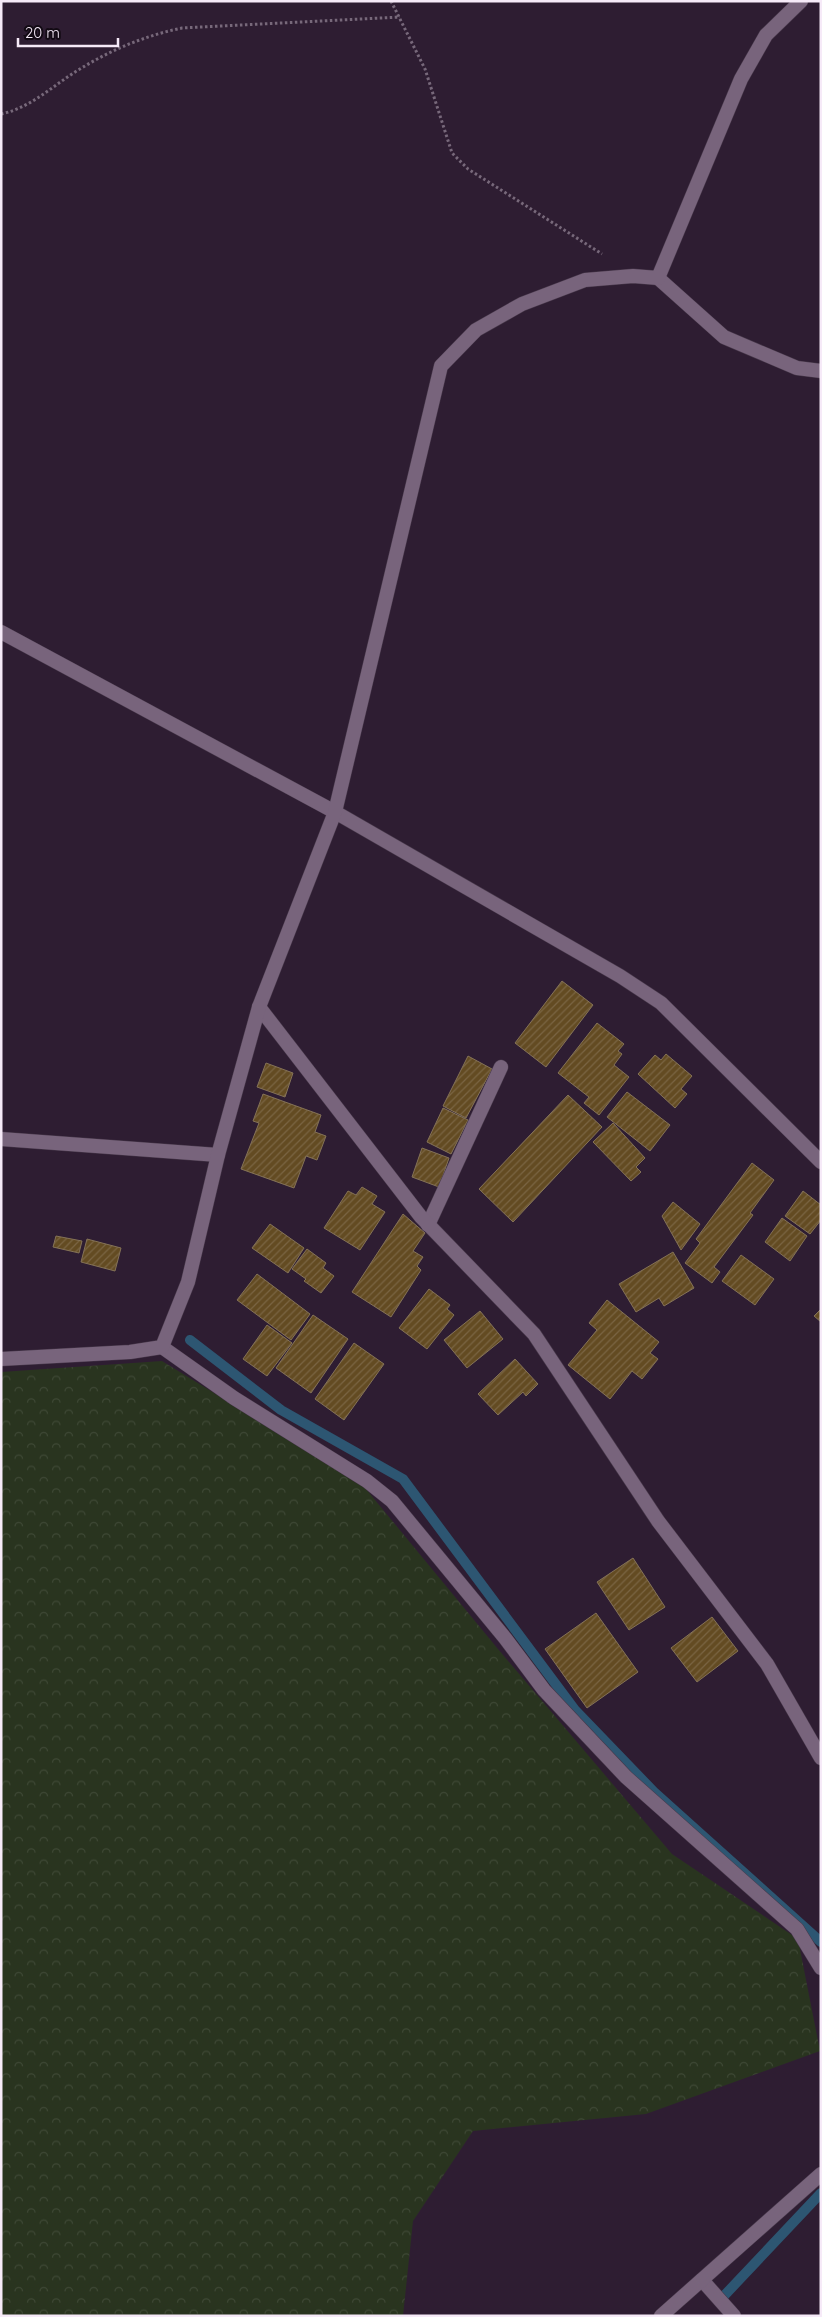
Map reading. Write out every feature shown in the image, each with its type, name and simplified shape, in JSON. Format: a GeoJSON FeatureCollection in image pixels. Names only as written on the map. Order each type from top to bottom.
{"type":"FeatureCollection","features":[{"type":"Feature","properties":{"kind":"street"},"geometry":{"type":"LineString","coordinates":[[658,278],[741,79],[766,35],[801,1]]}},
{"type":"Feature","properties":{"kind":"street"},"geometry":{"type":"LineString","coordinates":[[162,1347],[188,1282],[218,1155],[259,1007],[334,812],[441,366],[476,330],[522,304],[585,280],[633,276],[658,278],[724,337],[797,368],[821,371]]}},
{"type":"Feature","properties":{"kind":"street"},"geometry":{"type":"LineString","coordinates":[[1,632],[334,812],[620,976],[661,1003],[821,1162]]}},
{"type":"Feature","properties":{"kind":"street"},"geometry":{"type":"LineString","coordinates":[[259,1007],[428,1225],[534,1334],[658,1521],[767,1664],[821,1758]]}},
{"type":"Feature","properties":{"kind":"street"},"geometry":{"type":"LineString","coordinates":[[428,1225],[501,1067]]}},
{"type":"Feature","properties":{"kind":"street"},"geometry":{"type":"LineString","coordinates":[[1,1139],[218,1155]]}},
{"type":"Feature","properties":{"kind":"street"},"geometry":{"type":"LineString","coordinates":[[1,1359],[130,1352],[162,1347],[234,1398],[367,1481],[392,1501],[506,1638],[544,1690],[626,1777],[797,1929],[821,1968]]}},
{"type":"Feature","properties":{"kind":"street"},"geometry":{"type":"LineString","coordinates":[[661,2316],[821,2174]]}},
{"type":"Feature","properties":{"kind":"street"},"geometry":{"type":"LineString","coordinates":[[702,2280],[734,2316]]}},
{"type":"Feature","properties":{"kind":"path"},"geometry":{"type":"LineString","coordinates":[[391,1],[425,68],[452,154],[468,169],[583,240],[633,276]]}},
{"type":"Feature","properties":{"kind":"path"},"geometry":{"type":"LineString","coordinates":[[1,114],[13,112],[39,98],[84,66],[121,47],[160,33],[182,28],[400,17]]}},
{"type":"Feature","properties":{"kind":"green space"},"geometry":{"type":"Polygon","coordinates":[[[162,1361],[361,1483],[498,1649],[672,1854],[798,1939],[820,2051],[646,2114],[473,2131],[413,2221],[403,2316],[1,2316],[1,1372],[162,1361]]]}},
{"type":"Feature","properties":{"kind":"building"},"geometry":{"type":"Polygon","coordinates":[[[562,981],[593,1005],[546,1067],[515,1043],[562,981]]]}},
{"type":"Feature","properties":{"kind":"building"},"geometry":{"type":"Polygon","coordinates":[[[597,1023],[624,1044],[618,1051],[622,1054],[614,1065],[629,1077],[599,1115],[584,1103],[589,1097],[558,1073],[597,1023]]]}},
{"type":"Feature","properties":{"kind":"building"},"geometry":{"type":"Polygon","coordinates":[[[666,1054],[692,1076],[681,1089],[687,1094],[675,1108],[638,1074],[655,1055],[661,1060],[666,1054]]]}},
{"type":"Feature","properties":{"kind":"building"},"geometry":{"type":"Polygon","coordinates":[[[468,1056],[492,1069],[466,1118],[443,1106],[468,1056]]]}},
{"type":"Feature","properties":{"kind":"building"},"geometry":{"type":"Polygon","coordinates":[[[266,1063],[293,1073],[285,1097],[257,1087],[266,1063]]]}},
{"type":"Feature","properties":{"kind":"building"},"geometry":{"type":"Polygon","coordinates":[[[627,1092],[670,1125],[650,1151],[607,1117],[627,1092]]]}},
{"type":"Feature","properties":{"kind":"building"},"geometry":{"type":"Polygon","coordinates":[[[263,1094],[321,1115],[315,1132],[326,1136],[317,1160],[306,1156],[294,1188],[241,1169],[259,1123],[253,1121],[263,1094]]]}},
{"type":"Feature","properties":{"kind":"building"},"geometry":{"type":"Polygon","coordinates":[[[568,1095],[602,1127],[513,1222],[479,1189],[568,1095]]]}},
{"type":"Feature","properties":{"kind":"building"},"geometry":{"type":"Polygon","coordinates":[[[443,1108],[468,1120],[451,1154],[427,1142],[443,1108]]]}},
{"type":"Feature","properties":{"kind":"building"},"geometry":{"type":"Polygon","coordinates":[[[613,1123],[645,1158],[636,1167],[641,1172],[631,1181],[593,1142],[613,1123]]]}},
{"type":"Feature","properties":{"kind":"building"},"geometry":{"type":"Polygon","coordinates":[[[422,1148],[449,1158],[439,1187],[412,1177],[422,1148]]]}},
{"type":"Feature","properties":{"kind":"building"},"geometry":{"type":"Polygon","coordinates":[[[752,1163],[774,1180],[750,1213],[753,1215],[714,1267],[720,1272],[712,1283],[685,1263],[700,1243],[696,1239],[752,1163]]]}},
{"type":"Feature","properties":{"kind":"building"},"geometry":{"type":"Polygon","coordinates":[[[362,1187],[377,1196],[372,1204],[385,1212],[360,1250],[324,1228],[348,1191],[356,1195],[362,1187]]]}},
{"type":"Feature","properties":{"kind":"building"},"geometry":{"type":"Polygon","coordinates":[[[803,1191],[821,1205],[821,1220],[810,1234],[785,1216],[803,1191]]]}},
{"type":"Feature","properties":{"kind":"building"},"geometry":{"type":"Polygon","coordinates":[[[673,1202],[700,1224],[681,1250],[662,1216],[673,1202]]]}},
{"type":"Feature","properties":{"kind":"building"},"geometry":{"type":"Polygon","coordinates":[[[403,1214],[425,1233],[413,1251],[423,1257],[417,1266],[421,1270],[391,1317],[352,1292],[403,1214]]]}},
{"type":"Feature","properties":{"kind":"building"},"geometry":{"type":"Polygon","coordinates":[[[782,1218],[807,1236],[790,1261],[765,1242],[782,1218]]]}},
{"type":"Feature","properties":{"kind":"building"},"geometry":{"type":"Polygon","coordinates":[[[270,1224],[304,1248],[288,1273],[252,1248],[270,1224]]]}},
{"type":"Feature","properties":{"kind":"building"},"geometry":{"type":"Polygon","coordinates":[[[56,1236],[82,1241],[79,1253],[53,1247],[56,1236]]]}},
{"type":"Feature","properties":{"kind":"building"},"geometry":{"type":"Polygon","coordinates":[[[87,1239],[121,1248],[115,1271],[81,1262],[87,1239]]]}},
{"type":"Feature","properties":{"kind":"building"},"geometry":{"type":"Polygon","coordinates":[[[307,1249],[326,1263],[323,1268],[334,1276],[321,1293],[304,1281],[306,1279],[292,1269],[307,1249]]]}},
{"type":"Feature","properties":{"kind":"building"},"geometry":{"type":"Polygon","coordinates":[[[673,1252],[694,1288],[664,1306],[659,1298],[636,1312],[619,1284],[673,1252]]]}},
{"type":"Feature","properties":{"kind":"building"},"geometry":{"type":"Polygon","coordinates":[[[741,1255],[774,1279],[755,1305],[722,1281],[741,1255]]]}},
{"type":"Feature","properties":{"kind":"building"},"geometry":{"type":"Polygon","coordinates":[[[257,1274],[310,1314],[291,1340],[237,1300],[257,1274]]]}},
{"type":"Feature","properties":{"kind":"building"},"geometry":{"type":"Polygon","coordinates":[[[429,1289],[450,1305],[447,1309],[454,1315],[427,1349],[399,1328],[429,1289]]]}},
{"type":"Feature","properties":{"kind":"building"},"geometry":{"type":"Polygon","coordinates":[[[607,1300],[659,1342],[650,1353],[658,1359],[642,1379],[632,1371],[610,1399],[568,1365],[597,1330],[589,1323],[607,1300]]]}},
{"type":"Feature","properties":{"kind":"building"},"geometry":{"type":"Polygon","coordinates":[[[821,1309],[821,1322],[814,1316],[821,1309]]]}},
{"type":"Feature","properties":{"kind":"building"},"geometry":{"type":"Polygon","coordinates":[[[480,1311],[503,1339],[467,1368],[444,1340],[480,1311]]]}},
{"type":"Feature","properties":{"kind":"building"},"geometry":{"type":"Polygon","coordinates":[[[313,1315],[348,1339],[311,1393],[276,1368],[313,1315]]]}},
{"type":"Feature","properties":{"kind":"building"},"geometry":{"type":"Polygon","coordinates":[[[267,1325],[292,1343],[267,1376],[243,1359],[267,1325]]]}},
{"type":"Feature","properties":{"kind":"building"},"geometry":{"type":"Polygon","coordinates":[[[354,1343],[384,1364],[344,1420],[315,1399],[354,1343]]]}},
{"type":"Feature","properties":{"kind":"building"},"geometry":{"type":"Polygon","coordinates":[[[515,1359],[538,1384],[526,1396],[523,1392],[498,1415],[478,1394],[515,1359]]]}},
{"type":"Feature","properties":{"kind":"building"},"geometry":{"type":"Polygon","coordinates":[[[633,1558],[665,1607],[629,1630],[597,1582],[633,1558]]]}},
{"type":"Feature","properties":{"kind":"building"},"geometry":{"type":"Polygon","coordinates":[[[596,1613],[638,1672],[587,1708],[545,1649],[596,1613]]]}},
{"type":"Feature","properties":{"kind":"building"},"geometry":{"type":"Polygon","coordinates":[[[712,1617],[738,1651],[697,1682],[671,1648],[712,1617]]]}},
{"type":"Feature","properties":{"kind":"waterway"},"geometry":{"type":"LineString","coordinates":[[190,1340],[281,1410],[403,1479],[575,1710],[654,1792],[821,1942]]}},
{"type":"Feature","properties":{"kind":"waterway"},"geometry":{"type":"LineString","coordinates":[[721,2299],[821,2193]]}}]}
